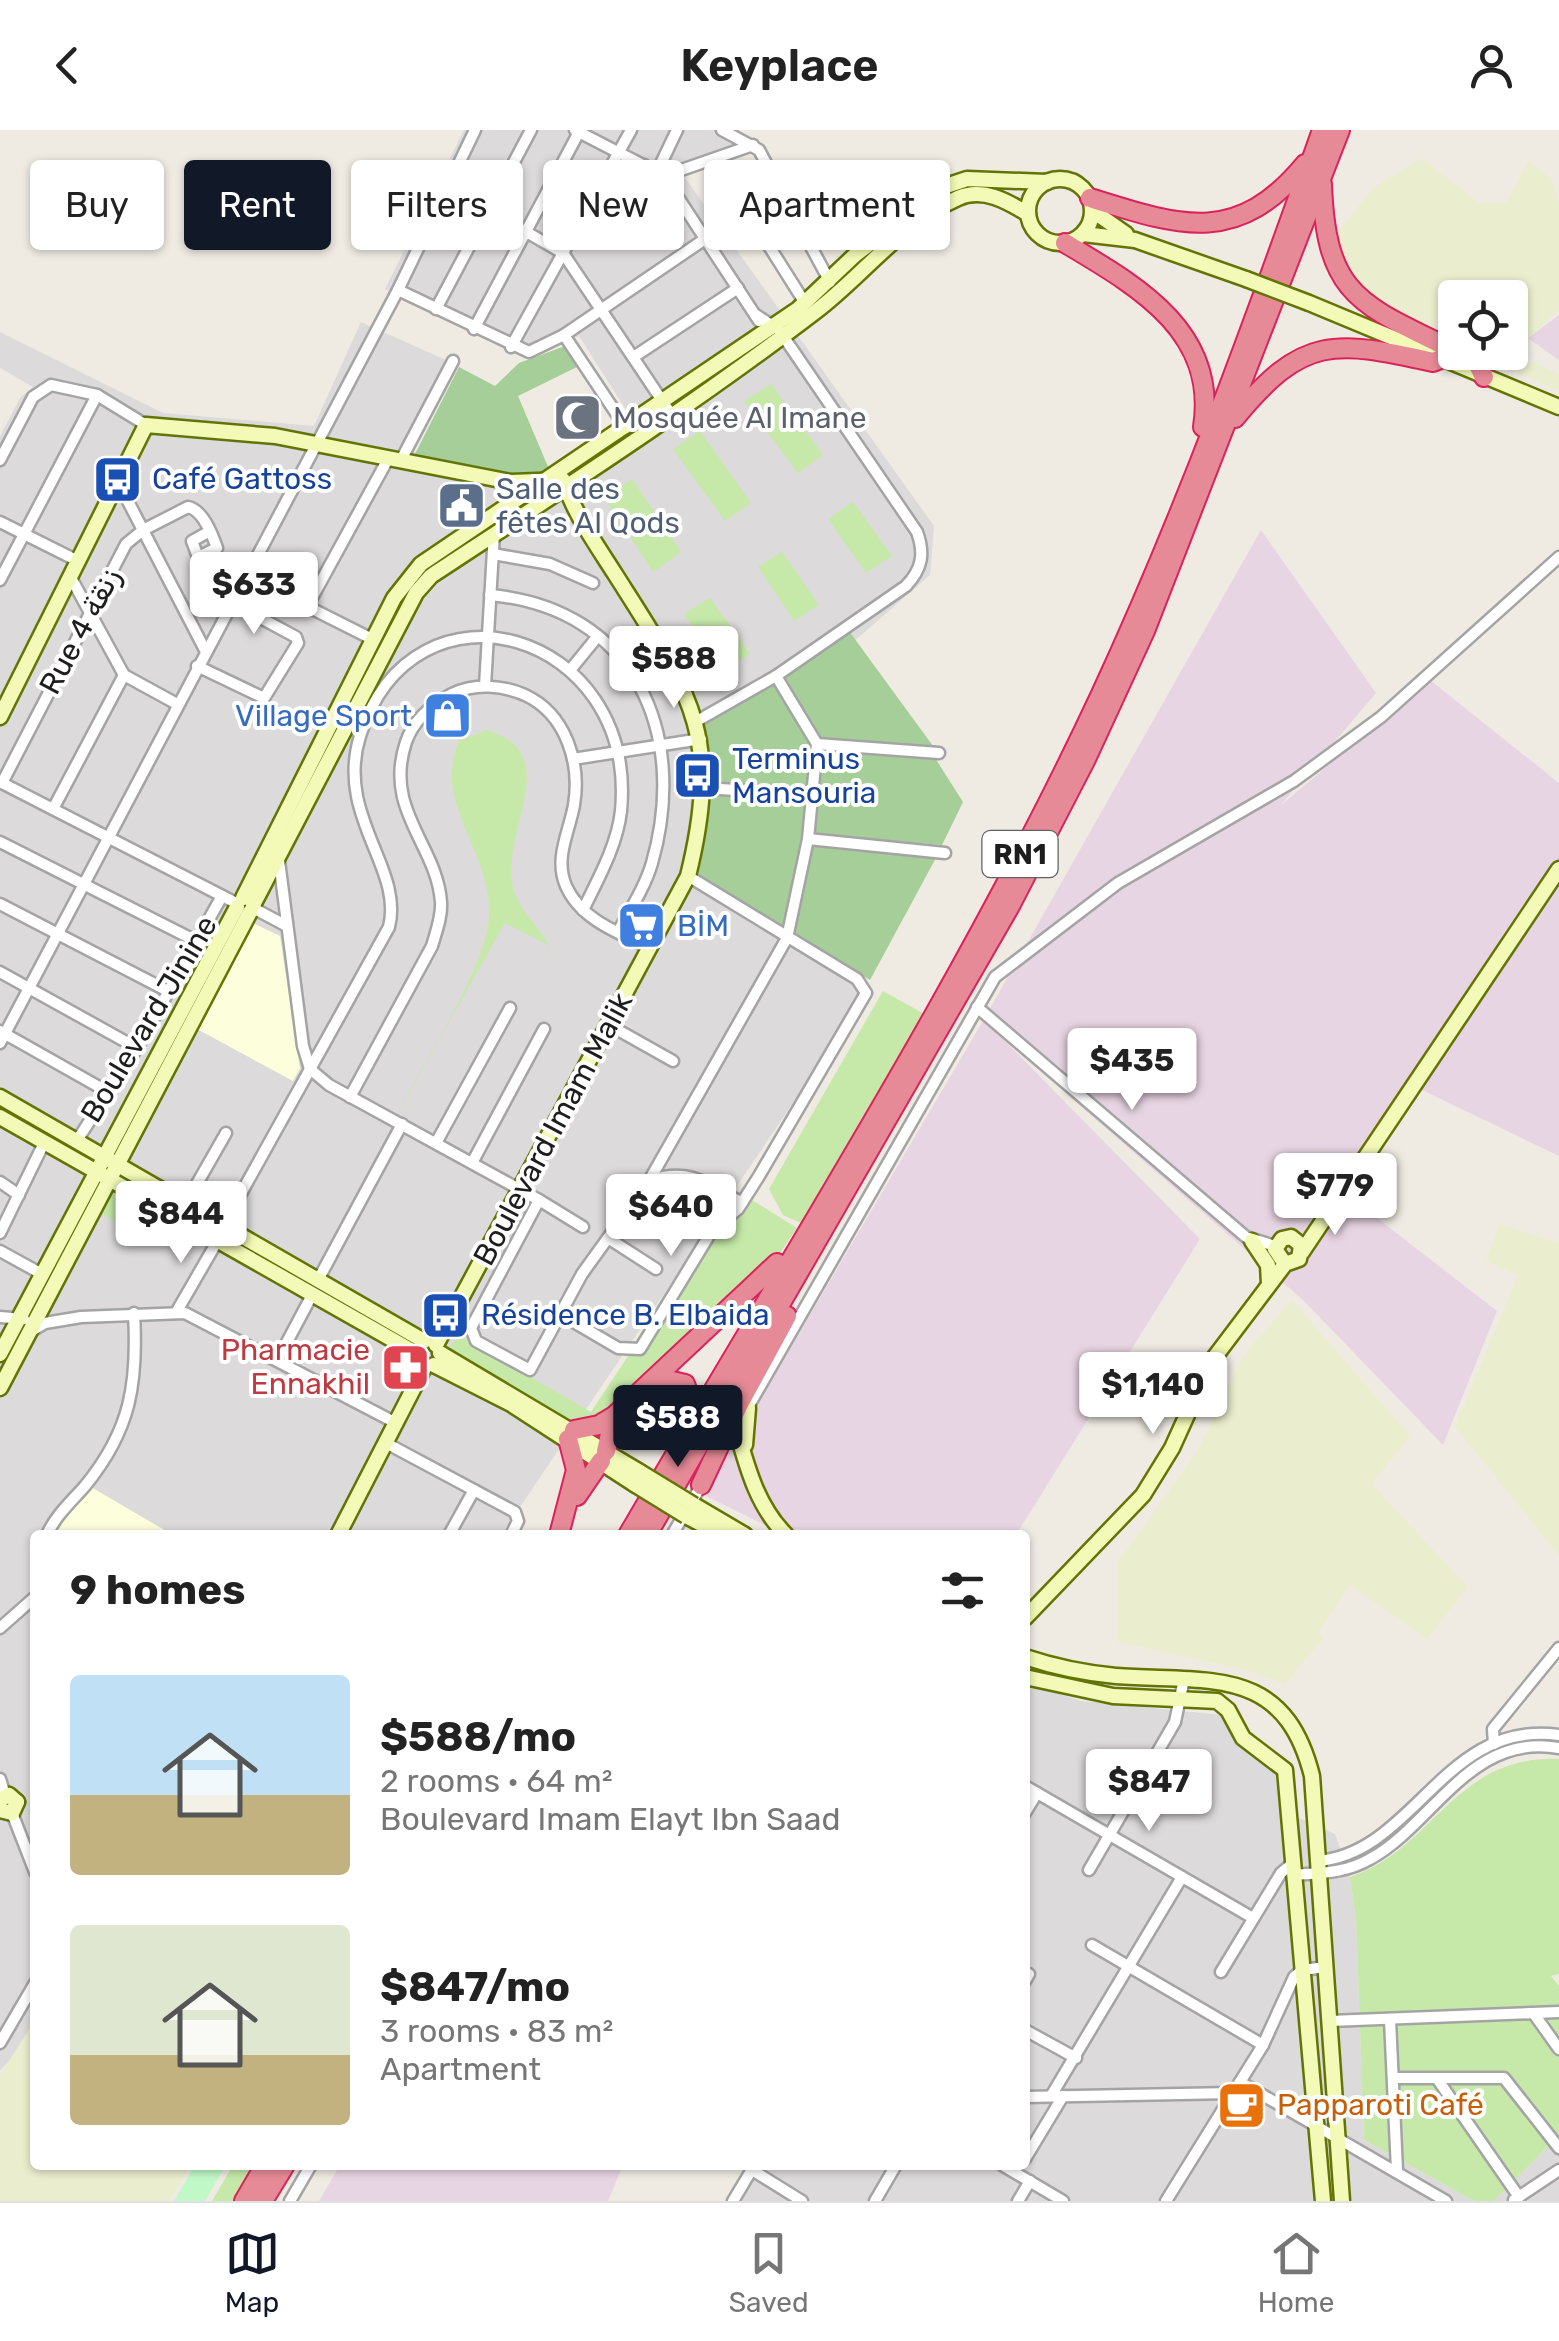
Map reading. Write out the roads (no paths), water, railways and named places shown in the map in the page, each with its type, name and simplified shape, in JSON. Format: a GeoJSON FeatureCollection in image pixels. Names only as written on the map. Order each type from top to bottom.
{"type":"FeatureCollection","features":[{"type":"Feature","properties":{"kind":"highway","name":"RN1"},"geometry":{"type":"LineString","coordinates":[[631,1530],[999,895],[1099,698],[1198,458],[1322,130]]}},
{"type":"Feature","properties":{"kind":"highway","name":"RN1"},"geometry":{"type":"LineString","coordinates":[[650,1530],[1010,906],[1086,758],[1145,631],[1340,130]]}},
{"type":"Feature","properties":{"kind":"highway"},"geometry":{"type":"LineString","coordinates":[[1091,205],[1226,222],[1266,206],[1315,152]]}},
{"type":"Feature","properties":{"kind":"highway"},"geometry":{"type":"LineString","coordinates":[[1322,177],[1326,247],[1350,290],[1367,306],[1438,346]]}},
{"type":"Feature","properties":{"kind":"highway"},"geometry":{"type":"LineString","coordinates":[[1064,243],[1174,321],[1194,349],[1205,381],[1198,458]]}},
{"type":"Feature","properties":{"kind":"highway"},"geometry":{"type":"LineString","coordinates":[[1225,430],[1277,370],[1316,350],[1355,346],[1438,360]]}},
{"type":"Feature","properties":{"kind":"highway"},"geometry":{"type":"LineString","coordinates":[[1481,370],[1484,377]]}},
{"type":"Feature","properties":{"kind":"highway"},"geometry":{"type":"LineString","coordinates":[[563,1530],[576,1470],[571,1435],[614,1416],[685,1346],[753,1290],[809,1224]]}},
{"type":"Feature","properties":{"kind":"highway"},"geometry":{"type":"LineString","coordinates":[[702,1485],[738,1404],[811,1272],[809,1255]]}},
{"type":"Feature","properties":{"kind":"highway"},"geometry":{"type":"LineString","coordinates":[[564,1530],[580,1488],[604,1456],[614,1428],[664,1379],[686,1384],[692,1394],[679,1448]]}},
{"type":"Feature","properties":{"kind":"highway"},"geometry":{"type":"LineString","coordinates":[[244,2201],[261,2170]]}},
{"type":"Feature","properties":{"kind":"highway"},"geometry":{"type":"LineString","coordinates":[[263,2201],[282,2170]]}},
{"type":"Feature","properties":{"kind":"street"},"geometry":{"type":"LineString","coordinates":[[461,160],[476,130]]}},
{"type":"Feature","properties":{"kind":"street"},"geometry":{"type":"LineString","coordinates":[[515,160],[531,130]]}},
{"type":"Feature","properties":{"kind":"street"},"geometry":{"type":"LineString","coordinates":[[615,160],[631,130]]}},
{"type":"Feature","properties":{"kind":"street"},"geometry":{"type":"LineString","coordinates":[[669,160],[677,130]]}},
{"type":"Feature","properties":{"kind":"street"},"geometry":{"type":"LineString","coordinates":[[722,130],[754,145],[830,282]]}},
{"type":"Feature","properties":{"kind":"street"},"geometry":{"type":"LineString","coordinates":[[474,329],[577,131],[632,160]]}},
{"type":"Feature","properties":{"kind":"street"},"geometry":{"type":"LineString","coordinates":[[684,170],[754,145]]}},
{"type":"Feature","properties":{"kind":"street"},"geometry":{"type":"LineString","coordinates":[[714,159],[805,303]]}},
{"type":"Feature","properties":{"kind":"street"},"geometry":{"type":"LineString","coordinates":[[774,334],[854,256],[949,184],[967,179],[1076,183],[1091,205],[1135,240]]}},
{"type":"Feature","properties":{"kind":"street"},"geometry":{"type":"LineString","coordinates":[[1047,182],[1032,195],[1028,214],[1036,233],[1064,243],[1084,234],[1135,240],[1438,349]]}},
{"type":"Feature","properties":{"kind":"street"},"geometry":{"type":"LineString","coordinates":[[102,1156],[246,906],[279,861],[416,593],[432,576],[565,486],[954,199],[984,194],[1028,214]]}},
{"type":"Feature","properties":{"kind":"street"},"geometry":{"type":"LineString","coordinates":[[1084,234],[1091,205]]}},
{"type":"Feature","properties":{"kind":"street"},"geometry":{"type":"LineString","coordinates":[[684,208],[704,238]]}},
{"type":"Feature","properties":{"kind":"street"},"geometry":{"type":"LineString","coordinates":[[523,229],[564,253],[668,408]]}},
{"type":"Feature","properties":{"kind":"street"},"geometry":{"type":"LineString","coordinates":[[398,290],[511,347],[529,352],[603,309],[704,240]]}},
{"type":"Feature","properties":{"kind":"street"},"geometry":{"type":"LineString","coordinates":[[108,1092],[2,1036],[417,250]]}},
{"type":"Feature","properties":{"kind":"street"},"geometry":{"type":"LineString","coordinates":[[436,309],[468,250]]}},
{"type":"Feature","properties":{"kind":"street"},"geometry":{"type":"LineString","coordinates":[[511,347],[566,250]]}},
{"type":"Feature","properties":{"kind":"street"},"geometry":{"type":"LineString","coordinates":[[697,721],[776,676],[906,586],[921,566],[923,550],[917,532],[797,360],[756,315],[712,250]]}},
{"type":"Feature","properties":{"kind":"street"},"geometry":{"type":"LineString","coordinates":[[634,356],[738,288]]}},
{"type":"Feature","properties":{"kind":"street"},"geometry":{"type":"LineString","coordinates":[[564,334],[626,428]]}},
{"type":"Feature","properties":{"kind":"street"},"geometry":{"type":"LineString","coordinates":[[306,608],[453,361]]}},
{"type":"Feature","properties":{"kind":"street"},"geometry":{"type":"LineString","coordinates":[[1484,377],[1559,407]]}},
{"type":"Feature","properties":{"kind":"street"},"geometry":{"type":"LineString","coordinates":[[0,460],[32,397],[42,389],[63,384],[96,394],[146,424],[318,443],[511,482],[559,477],[565,486]]}},
{"type":"Feature","properties":{"kind":"street"},"geometry":{"type":"LineString","coordinates":[[0,580],[96,394]]}},
{"type":"Feature","properties":{"kind":"street"},"geometry":{"type":"LineString","coordinates":[[0,1354],[107,1170],[246,906],[407,577],[626,428],[668,408]]}},
{"type":"Feature","properties":{"kind":"street"},"geometry":{"type":"LineString","coordinates":[[0,716],[4,699],[146,424]]}},
{"type":"Feature","properties":{"kind":"street"},"geometry":{"type":"LineString","coordinates":[[117,479],[205,650]]}},
{"type":"Feature","properties":{"kind":"street"},"geometry":{"type":"LineString","coordinates":[[511,482],[526,493],[574,510]]}},
{"type":"Feature","properties":{"kind":"street","name":"Boulevard Imam Malik"},"geometry":{"type":"LineString","coordinates":[[341,1530],[429,1354],[522,1190],[688,876],[704,788],[702,739],[697,721],[646,622],[574,510],[565,486]]}},
{"type":"Feature","properties":{"kind":"street","name":"Rue 4 زنقة"},"geometry":{"type":"LineString","coordinates":[[1,783],[126,544],[143,530],[188,508],[198,511],[210,531]]}},
{"type":"Feature","properties":{"kind":"street"},"geometry":{"type":"LineString","coordinates":[[0,522],[73,568],[90,614],[124,675],[177,704]]}},
{"type":"Feature","properties":{"kind":"street"},"geometry":{"type":"LineString","coordinates":[[485,686],[494,532]]}},
{"type":"Feature","properties":{"kind":"street"},"geometry":{"type":"LineString","coordinates":[[492,554],[550,564],[594,582]]}},
{"type":"Feature","properties":{"kind":"street"},"geometry":{"type":"LineString","coordinates":[[675,1530],[995,977],[1108,891],[1294,781],[1381,717],[1559,557]]}},
{"type":"Feature","properties":{"kind":"street"},"geometry":{"type":"LineString","coordinates":[[245,575],[374,640]]}},
{"type":"Feature","properties":{"kind":"street"},"geometry":{"type":"LineString","coordinates":[[490,595],[549,606],[598,636],[643,690],[662,746],[664,788],[656,845],[643,886],[618,932]]}},
{"type":"Feature","properties":{"kind":"street"},"geometry":{"type":"LineString","coordinates":[[197,666],[260,698],[269,696],[298,643],[296,637],[231,602]]}},
{"type":"Feature","properties":{"kind":"street"},"geometry":{"type":"LineString","coordinates":[[571,669],[598,636]]}},
{"type":"Feature","properties":{"kind":"street"},"geometry":{"type":"LineString","coordinates":[[178,1311],[380,947],[392,914],[389,888],[365,834],[356,798],[356,754],[369,714],[382,690],[409,664],[442,646],[488,637],[528,645],[571,669],[603,708],[618,752],[618,823],[583,910]]}},
{"type":"Feature","properties":{"kind":"street"},"geometry":{"type":"LineString","coordinates":[[53,809],[124,675]]}},
{"type":"Feature","properties":{"kind":"street"},"geometry":{"type":"LineString","coordinates":[[539,1200],[471,1331],[476,1341],[528,1371],[536,1366],[560,1314],[649,1181],[787,938],[815,795],[817,744],[776,676]]}},
{"type":"Feature","properties":{"kind":"street"},"geometry":{"type":"LineString","coordinates":[[350,1096],[432,946],[439,924],[440,891],[405,806],[401,764],[406,741],[427,709],[460,690],[500,686],[537,701],[557,721],[574,758],[574,802],[560,861],[565,884],[583,910],[650,948]]}},
{"type":"Feature","properties":{"kind":"street"},"geometry":{"type":"LineString","coordinates":[[574,758],[702,739]]}},
{"type":"Feature","properties":{"kind":"street"},"geometry":{"type":"LineString","coordinates":[[817,744],[938,753]]}},
{"type":"Feature","properties":{"kind":"street"},"geometry":{"type":"LineString","coordinates":[[1,783],[222,896],[286,924]]}},
{"type":"Feature","properties":{"kind":"street"},"geometry":{"type":"LineString","coordinates":[[704,788],[815,795]]}},
{"type":"Feature","properties":{"kind":"street"},"geometry":{"type":"LineString","coordinates":[[808,840],[945,853]]}},
{"type":"Feature","properties":{"kind":"street"},"geometry":{"type":"LineString","coordinates":[[0,843],[196,940]]}},
{"type":"Feature","properties":{"kind":"street"},"geometry":{"type":"LineString","coordinates":[[279,861],[310,1069],[350,1096],[583,1227]]}},
{"type":"Feature","properties":{"kind":"street"},"geometry":{"type":"LineString","coordinates":[[1030,1613],[1143,1496],[1172,1448],[1212,1362],[1285,1264],[1299,1259],[1332,1202],[1559,869]]}},
{"type":"Feature","properties":{"kind":"street"},"geometry":{"type":"LineString","coordinates":[[560,1314],[618,1348],[640,1349],[714,1229],[742,1202],[866,993],[857,978],[688,876]]}},
{"type":"Feature","properties":{"kind":"street","name":"Boulevard Jinine"},"geometry":{"type":"LineString","coordinates":[[76,1142],[136,1048],[222,896]]}},
{"type":"Feature","properties":{"kind":"street"},"geometry":{"type":"LineString","coordinates":[[0,904],[168,991]]}},
{"type":"Feature","properties":{"kind":"street"},"geometry":{"type":"LineString","coordinates":[[0,972],[136,1048]]}},
{"type":"Feature","properties":{"kind":"street"},"geometry":{"type":"LineString","coordinates":[[977,1007],[1252,1241],[1268,1265],[1269,1284]]}},
{"type":"Feature","properties":{"kind":"street"},"geometry":{"type":"LineString","coordinates":[[436,1143],[510,1008]]}},
{"type":"Feature","properties":{"kind":"street"},"geometry":{"type":"LineString","coordinates":[[609,1025],[673,1061]]}},
{"type":"Feature","properties":{"kind":"street"},"geometry":{"type":"LineString","coordinates":[[472,1163],[544,1029]]}},
{"type":"Feature","properties":{"kind":"street"},"geometry":{"type":"LineString","coordinates":[[0,1096],[102,1156],[107,1170],[221,1233],[318,1280],[429,1354]]}},
{"type":"Feature","properties":{"kind":"street"},"geometry":{"type":"LineString","coordinates":[[0,1116],[44,1142],[186,1204],[221,1233],[312,1295],[429,1354],[571,1435],[715,1530]]}},
{"type":"Feature","properties":{"kind":"street"},"geometry":{"type":"LineString","coordinates":[[318,1280],[402,1124]]}},
{"type":"Feature","properties":{"kind":"street"},"geometry":{"type":"LineString","coordinates":[[186,1204],[226,1134]]}},
{"type":"Feature","properties":{"kind":"street"},"geometry":{"type":"LineString","coordinates":[[0,1234],[44,1142]]}},
{"type":"Feature","properties":{"kind":"street"},"geometry":{"type":"LineString","coordinates":[[0,1388],[40,1273],[107,1170]]}},
{"type":"Feature","properties":{"kind":"street"},"geometry":{"type":"LineString","coordinates":[[649,1181],[670,1174],[693,1175],[742,1202]]}},
{"type":"Feature","properties":{"kind":"street"},"geometry":{"type":"LineString","coordinates":[[0,1182],[18,1195]]}},
{"type":"Feature","properties":{"kind":"street"},"geometry":{"type":"LineString","coordinates":[[1252,1241],[1276,1246],[1332,1202]]}},
{"type":"Feature","properties":{"kind":"street"},"geometry":{"type":"LineString","coordinates":[[1291,1237],[1302,1252]]}},
{"type":"Feature","properties":{"kind":"street"},"geometry":{"type":"LineString","coordinates":[[608,1238],[656,1269]]}},
{"type":"Feature","properties":{"kind":"street"},"geometry":{"type":"LineString","coordinates":[[1276,1246],[1277,1258],[1285,1264]]}},
{"type":"Feature","properties":{"kind":"street"},"geometry":{"type":"LineString","coordinates":[[0,1251],[40,1273]]}},
{"type":"Feature","properties":{"kind":"street"},"geometry":{"type":"LineString","coordinates":[[278,1359],[312,1295]]}},
{"type":"Feature","properties":{"kind":"street"},"geometry":{"type":"LineString","coordinates":[[20,1323],[178,1311],[278,1359],[396,1423]]}},
{"type":"Feature","properties":{"kind":"street"},"geometry":{"type":"LineString","coordinates":[[51,1530],[97,1470],[127,1413],[136,1380],[134,1313]]}},
{"type":"Feature","properties":{"kind":"street"},"geometry":{"type":"LineString","coordinates":[[744,1456],[748,1408]]}},
{"type":"Feature","properties":{"kind":"street"},"geometry":{"type":"LineString","coordinates":[[736,1428],[764,1508],[782,1530]]}},
{"type":"Feature","properties":{"kind":"street"},"geometry":{"type":"LineString","coordinates":[[386,1443],[518,1514],[513,1530]]}},
{"type":"Feature","properties":{"kind":"street"},"geometry":{"type":"LineString","coordinates":[[452,1530],[474,1490]]}},
{"type":"Feature","properties":{"kind":"street"},"geometry":{"type":"LineString","coordinates":[[690,1511],[734,1530]]}},
{"type":"Feature","properties":{"kind":"street"},"geometry":{"type":"LineString","coordinates":[[0,1628],[30,1602]]}},
{"type":"Feature","properties":{"kind":"street"},"geometry":{"type":"LineString","coordinates":[[1494,1744],[1494,1729],[1559,1648]]}},
{"type":"Feature","properties":{"kind":"street"},"geometry":{"type":"LineString","coordinates":[[1030,1658],[1084,1672],[1246,1687],[1282,1710],[1302,1739],[1312,1776],[1342,2201]]}},
{"type":"Feature","properties":{"kind":"street"},"geometry":{"type":"LineString","coordinates":[[1030,1678],[1113,1696],[1217,1701],[1228,1710],[1243,1738],[1282,1766],[1288,1776],[1323,2201]]}},
{"type":"Feature","properties":{"kind":"street"},"geometry":{"type":"LineString","coordinates":[[1089,1870],[1175,1722],[1184,1679]]}},
{"type":"Feature","properties":{"kind":"street"},"geometry":{"type":"LineString","coordinates":[[1228,1710],[1231,1694],[1246,1687]]}},
{"type":"Feature","properties":{"kind":"street"},"geometry":{"type":"LineString","coordinates":[[1318,1867],[1371,1845],[1435,1783],[1494,1744],[1523,1734],[1559,1735]]}},
{"type":"Feature","properties":{"kind":"street"},"geometry":{"type":"LineString","coordinates":[[1221,1972],[1281,1873],[1294,1868],[1344,1870],[1382,1853],[1438,1798],[1490,1760],[1530,1748],[1559,1748]]}},
{"type":"Feature","properties":{"kind":"street"},"geometry":{"type":"LineString","coordinates":[[0,1779],[30,1860]]}},
{"type":"Feature","properties":{"kind":"street"},"geometry":{"type":"LineString","coordinates":[[1030,1789],[1254,1918]]}},
{"type":"Feature","properties":{"kind":"street"},"geometry":{"type":"LineString","coordinates":[[1030,1805],[1037,1793]]}},
{"type":"Feature","properties":{"kind":"street"},"geometry":{"type":"LineString","coordinates":[[1030,2148],[1076,2058],[1182,1877]]}},
{"type":"Feature","properties":{"kind":"street"},"geometry":{"type":"LineString","coordinates":[[1092,1945],[1263,2045]]}},
{"type":"Feature","properties":{"kind":"street"},"geometry":{"type":"LineString","coordinates":[[1172,2199],[1263,2045],[1290,1983],[1302,1970],[1326,1968]]}},
{"type":"Feature","properties":{"kind":"street"},"geometry":{"type":"LineString","coordinates":[[0,2043],[30,1992]]}},
{"type":"Feature","properties":{"kind":"street"},"geometry":{"type":"LineString","coordinates":[[1330,2021],[1555,2012],[1559,2024]]}},
{"type":"Feature","properties":{"kind":"street"},"geometry":{"type":"LineString","coordinates":[[1534,2014],[1559,2050]]}},
{"type":"Feature","properties":{"kind":"street"},"geometry":{"type":"LineString","coordinates":[[1390,2020],[1397,2170]]}},
{"type":"Feature","properties":{"kind":"street"},"geometry":{"type":"LineString","coordinates":[[1030,2033],[1076,2058]]}},
{"type":"Feature","properties":{"kind":"street"},"geometry":{"type":"LineString","coordinates":[[1394,2078],[1504,2078],[1559,2148]]}},
{"type":"Feature","properties":{"kind":"street"},"geometry":{"type":"LineString","coordinates":[[1438,2080],[1516,2199],[1559,2170]]}},
{"type":"Feature","properties":{"kind":"street"},"geometry":{"type":"LineString","coordinates":[[1240,2082],[1446,2201]]}},
{"type":"Feature","properties":{"kind":"street"},"geometry":{"type":"LineString","coordinates":[[1030,2096],[1232,2093]]}},
{"type":"Feature","properties":{"kind":"street"},"geometry":{"type":"LineString","coordinates":[[290,2201],[308,2170]]}},
{"type":"Feature","properties":{"kind":"street"},"geometry":{"type":"LineString","coordinates":[[733,2201],[751,2170]]}},
{"type":"Feature","properties":{"kind":"street"},"geometry":{"type":"LineString","coordinates":[[757,2170],[802,2201]]}},
{"type":"Feature","properties":{"kind":"street"},"geometry":{"type":"LineString","coordinates":[[875,2201],[893,2170]]}},
{"type":"Feature","properties":{"kind":"street"},"geometry":{"type":"LineString","coordinates":[[1023,2170],[1030,2182],[1062,2201]]}},
{"type":"Feature","properties":{"kind":"street"},"geometry":{"type":"LineString","coordinates":[[1018,2201],[1030,2182]]}},
{"type":"Feature","properties":{"kind":"street"},"geometry":{"type":"LineString","coordinates":[[1418,2184],[1420,2201]]}},
{"type":"Feature","properties":{"kind":"place","name":"Mosquée Al Imane"},"geometry":{"type":"Point","coordinates":[578,418]}},
{"type":"Feature","properties":{"kind":"place","name":"Café Gattoss"},"geometry":{"type":"Point","coordinates":[117,479]}},
{"type":"Feature","properties":{"kind":"place","name":"Salle des fêtes Al Qods"},"geometry":{"type":"Point","coordinates":[461,506]}},
{"type":"Feature","properties":{"kind":"place","name":"Village Sport"},"geometry":{"type":"Point","coordinates":[447,716]}},
{"type":"Feature","properties":{"kind":"place","name":"Terminus Mansouria"},"geometry":{"type":"Point","coordinates":[697,776]}},
{"type":"Feature","properties":{"kind":"place","name":"BİM"},"geometry":{"type":"Point","coordinates":[642,926]}},
{"type":"Feature","properties":{"kind":"place","name":"Résidence B. Elbaida"},"geometry":{"type":"Point","coordinates":[446,1315]}},
{"type":"Feature","properties":{"kind":"place","name":"Pharmacie Ennakhil"},"geometry":{"type":"Point","coordinates":[405,1367]}},
{"type":"Feature","properties":{"kind":"place","name":"Papparoti Café"},"geometry":{"type":"Point","coordinates":[1242,2105]}}]}
